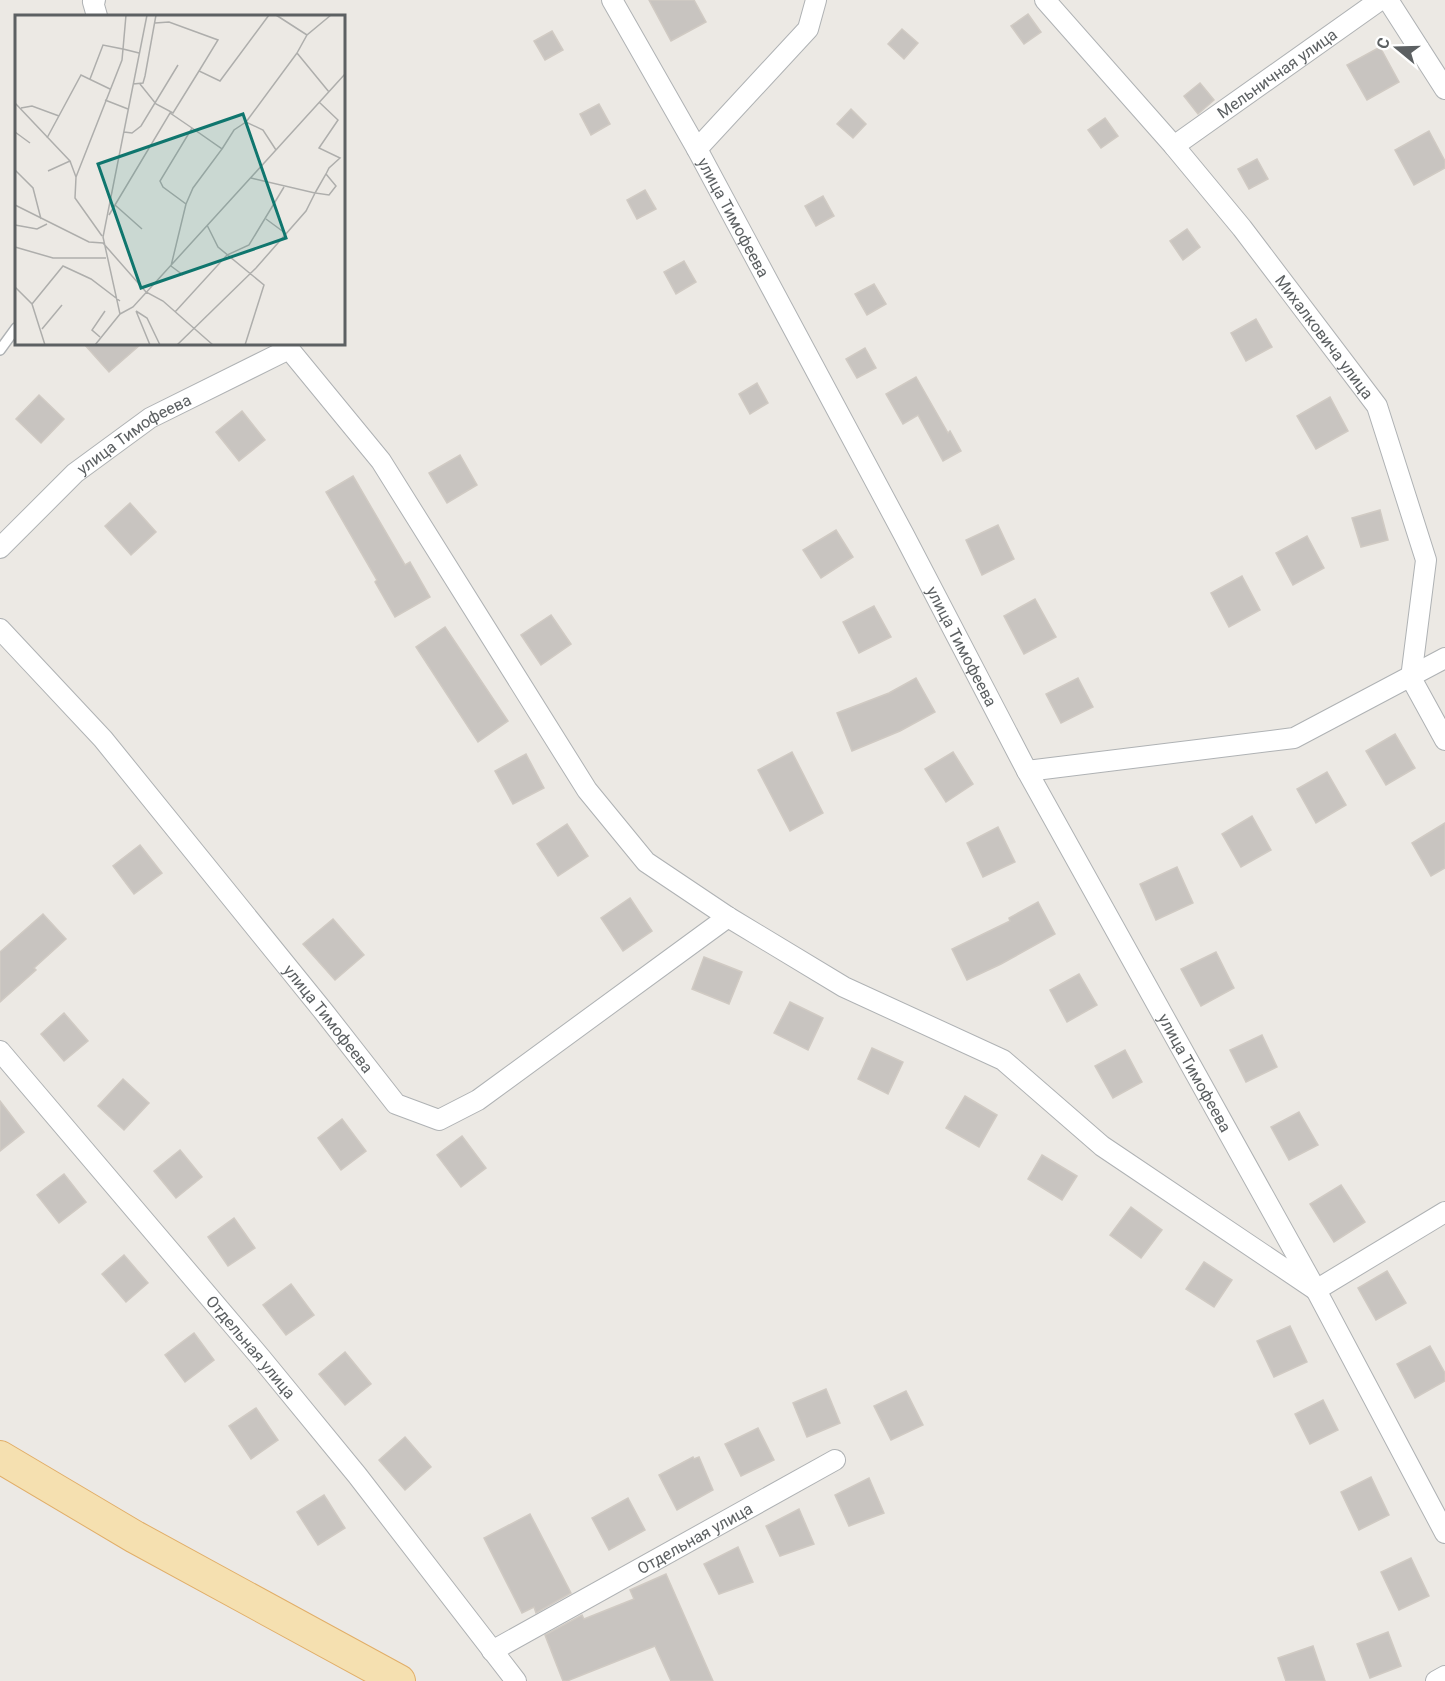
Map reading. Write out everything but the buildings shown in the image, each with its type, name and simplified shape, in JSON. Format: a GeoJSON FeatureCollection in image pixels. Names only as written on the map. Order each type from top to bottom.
{"type":"FeatureCollection","features":[{"type":"Feature","properties":{"kind":"main road"},"geometry":{"type":"LineString","coordinates":[[0,1457],[135,1537],[399,1681]]}},
{"type":"Feature","properties":{"kind":"street","name":"улица Тимофеева"},"geometry":{"type":"LineString","coordinates":[[612,0],[697,149],[1027,771],[1316,1290],[1445,1533]]}},
{"type":"Feature","properties":{"kind":"street"},"geometry":{"type":"LineString","coordinates":[[697,149],[808,30],[816,0]]}},
{"type":"Feature","properties":{"kind":"street","name":"Михалковича улица"},"geometry":{"type":"LineString","coordinates":[[1045,0],[1174,146],[1242,228],[1377,406],[1426,560],[1411,678]]}},
{"type":"Feature","properties":{"kind":"street","name":"Мельничная улица"},"geometry":{"type":"LineString","coordinates":[[1174,146],[1380,0]]}},
{"type":"Feature","properties":{"kind":"street"},"geometry":{"type":"LineString","coordinates":[[1388,0],[1445,89]]}},
{"type":"Feature","properties":{"kind":"street","name":"улица Тимофеева"},"geometry":{"type":"LineString","coordinates":[[0,548],[75,473],[150,418],[287,346],[381,460],[587,790],[646,862],[728,916],[844,987],[1003,1060],[1102,1146],[1316,1290]]}},
{"type":"Feature","properties":{"kind":"street","name":"улица Тимофеева"},"geometry":{"type":"LineString","coordinates":[[0,629],[104,739],[396,1104],[439,1120],[478,1100],[728,916]]}},
{"type":"Feature","properties":{"kind":"street"},"geometry":{"type":"LineString","coordinates":[[1027,771],[1294,738],[1445,658]]}},
{"type":"Feature","properties":{"kind":"street"},"geometry":{"type":"LineString","coordinates":[[1411,678],[1445,740]]}},
{"type":"Feature","properties":{"kind":"street","name":"Отдельная улица"},"geometry":{"type":"LineString","coordinates":[[0,1051],[261,1358],[357,1475],[516,1681]]}},
{"type":"Feature","properties":{"kind":"street"},"geometry":{"type":"LineString","coordinates":[[1316,1290],[1445,1212]]}},
{"type":"Feature","properties":{"kind":"street","name":"Отдельная улица"},"geometry":{"type":"LineString","coordinates":[[492,1652],[835,1460]]}},
{"type":"Feature","properties":{"kind":"street"},"geometry":{"type":"LineString","coordinates":[[1436,1681],[1445,1676]]}},
{"type":"Feature","properties":{"kind":"lane"},"geometry":{"type":"LineString","coordinates":[[0,350],[15,329]]}}]}
